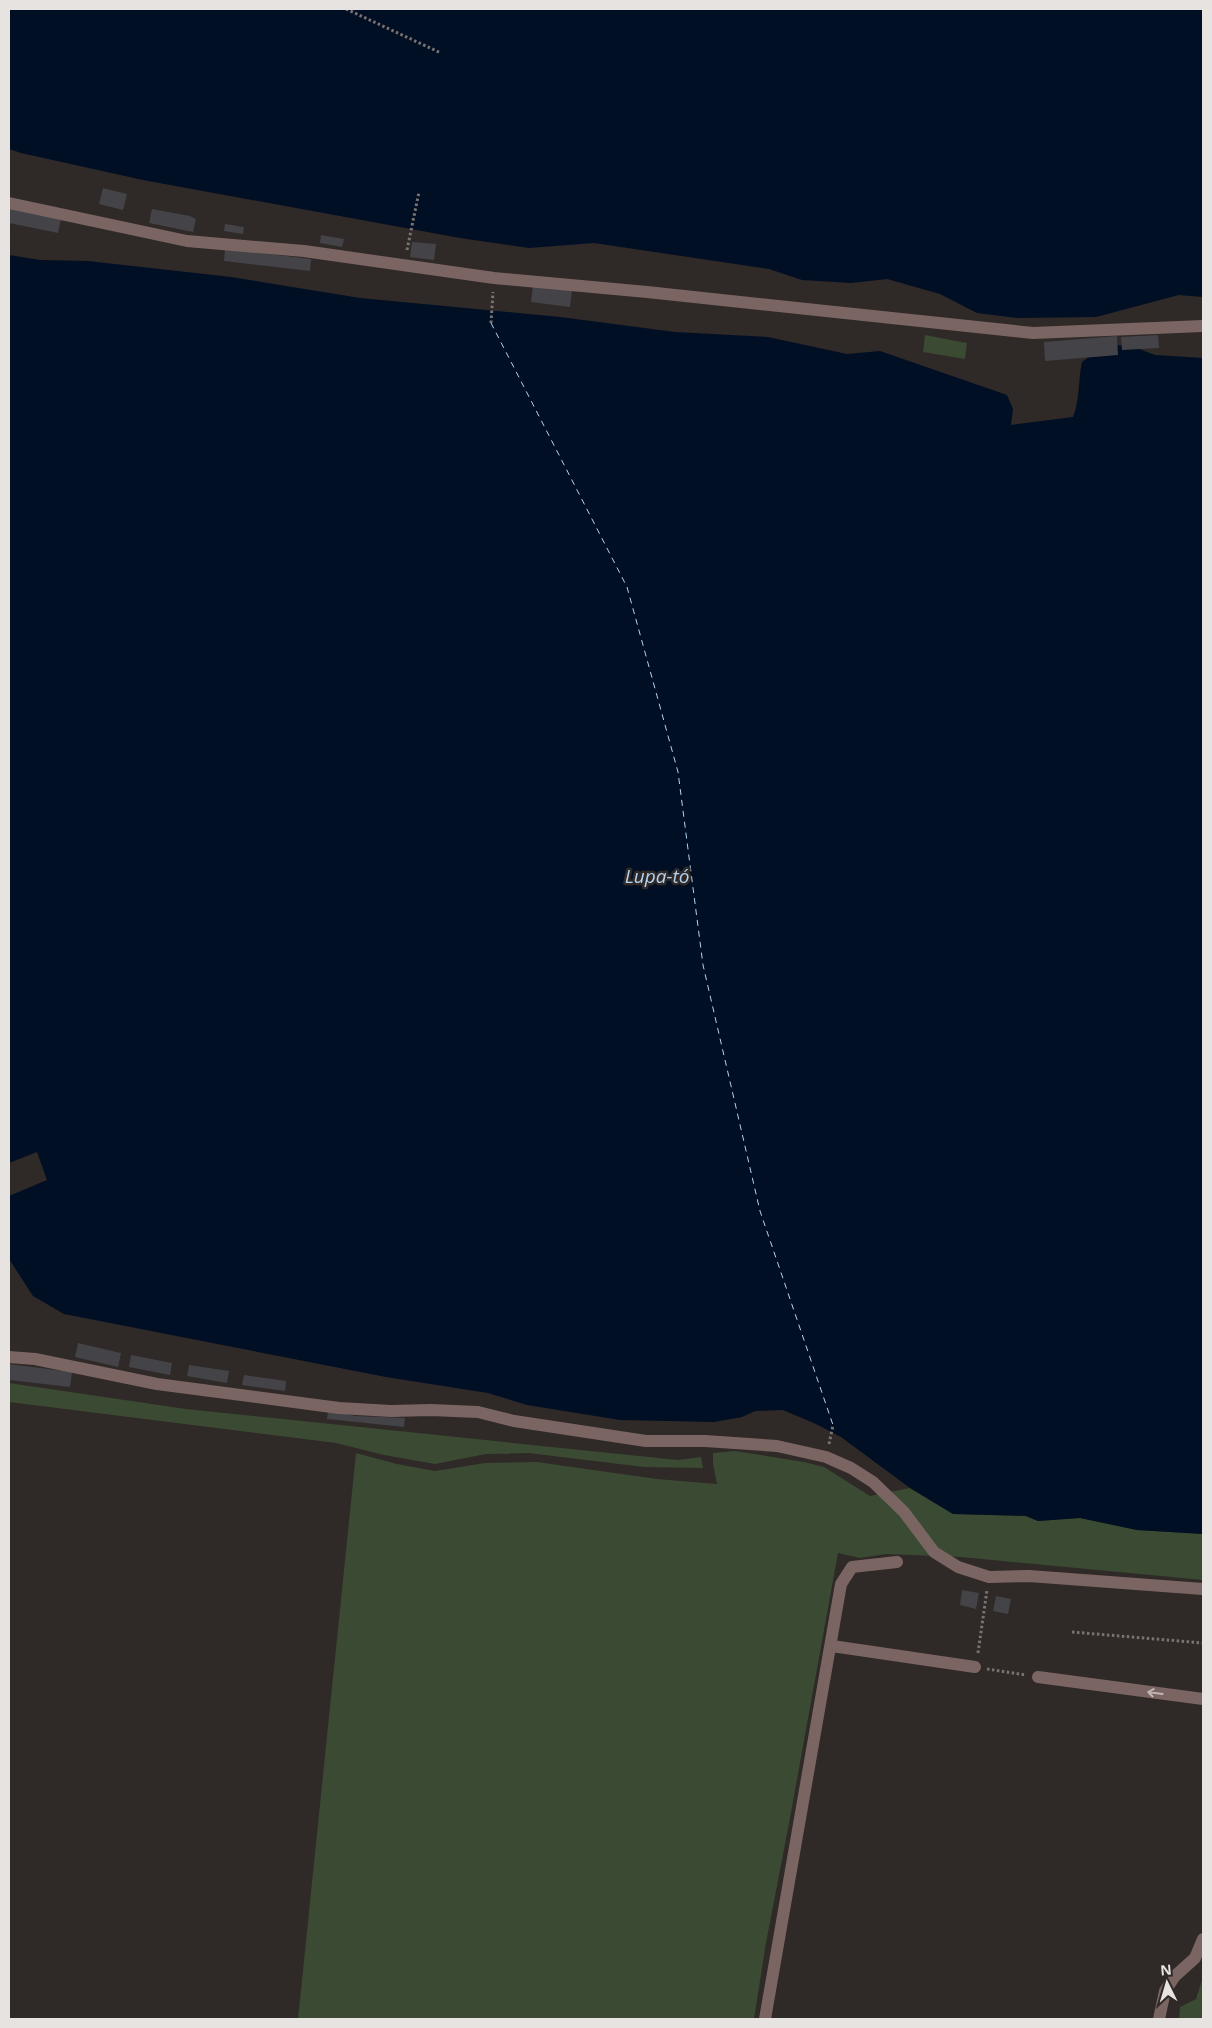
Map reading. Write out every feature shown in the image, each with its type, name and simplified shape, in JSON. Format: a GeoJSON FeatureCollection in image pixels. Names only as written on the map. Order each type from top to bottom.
{"type":"FeatureCollection","features":[{"type":"Feature","properties":{"kind":"street"},"geometry":{"type":"LineString","coordinates":[[9,203],[187,241],[304,251],[494,278],[677,295],[1033,333],[1203,326]]}},
{"type":"Feature","properties":{"kind":"street"},"geometry":{"type":"LineString","coordinates":[[9,1357],[35,1358],[157,1384],[236,1396],[391,1412],[478,1412],[514,1421],[646,1441],[706,1441],[777,1446],[826,1457],[851,1468],[873,1482],[904,1512],[934,1552],[958,1566],[989,1577],[1029,1576],[1203,1589]]}},
{"type":"Feature","properties":{"kind":"street"},"geometry":{"type":"LineString","coordinates":[[765,2019],[832,1646],[841,1584],[852,1567],[897,1562]]}},
{"type":"Feature","properties":{"kind":"street"},"geometry":{"type":"LineString","coordinates":[[832,1646],[975,1667]]}},
{"type":"Feature","properties":{"kind":"street"},"geometry":{"type":"LineString","coordinates":[[1038,1677],[1203,1699]]}},
{"type":"Feature","properties":{"kind":"street"},"geometry":{"type":"LineString","coordinates":[[1159,2019],[1165,1991],[1175,1976],[1195,1958],[1203,1939]]}},
{"type":"Feature","properties":{"kind":"path"},"geometry":{"type":"LineString","coordinates":[[346,9],[441,52]]}},
{"type":"Feature","properties":{"kind":"path"},"geometry":{"type":"LineString","coordinates":[[404,266],[419,192]]}},
{"type":"Feature","properties":{"kind":"path"},"geometry":{"type":"LineString","coordinates":[[491,323],[494,278]]}},
{"type":"Feature","properties":{"kind":"path"},"geometry":{"type":"LineString","coordinates":[[989,1577],[975,1667],[1038,1677]]}},
{"type":"Feature","properties":{"kind":"path"},"geometry":{"type":"LineString","coordinates":[[1072,1632],[1203,1643]]}},
{"type":"Feature","properties":{"kind":"green space"},"geometry":{"type":"Polygon","coordinates":[[[925,335],[967,343],[965,359],[923,352],[925,335]]]}},
{"type":"Feature","properties":{"kind":"green space"},"geometry":{"type":"Polygon","coordinates":[[[9,1383],[186,1409],[678,1460],[701,1457],[703,1468],[644,1467],[528,1453],[486,1454],[435,1464],[384,1455],[336,1443],[9,1402],[9,1383]]]}},
{"type":"Feature","properties":{"kind":"green space"},"geometry":{"type":"Polygon","coordinates":[[[735,1451],[824,1467],[870,1496],[910,1488],[953,1514],[1026,1516],[1038,1521],[1080,1518],[1137,1530],[1203,1534],[1203,1580],[961,1557],[886,1554],[860,1558],[838,1553],[766,1943],[754,2019],[298,2019],[356,1453],[397,1464],[435,1471],[485,1463],[537,1462],[657,1479],[717,1484],[713,1453],[735,1451]]]}},
{"type":"Feature","properties":{"kind":"green space"},"geometry":{"type":"Polygon","coordinates":[[[1203,1977],[1203,2019],[1179,2019],[1180,2007],[1196,1999],[1203,1977]]]}},
{"type":"Feature","properties":{"kind":"water"},"geometry":{"type":"Polygon","coordinates":[[[9,9],[1203,9],[1203,297],[1179,295],[1096,317],[1017,318],[977,313],[940,294],[887,279],[851,283],[802,280],[769,269],[594,243],[529,248],[460,238],[143,180],[21,153],[9,149],[9,9]]]}},
{"type":"Feature","properties":{"kind":"water","name":"Lupa-tó"},"geometry":{"type":"Polygon","coordinates":[[[9,255],[40,260],[88,261],[231,277],[360,298],[560,317],[675,332],[768,337],[847,354],[880,351],[1007,395],[1013,409],[1011,425],[1073,417],[1077,404],[1082,362],[1098,350],[1116,345],[1134,347],[1155,355],[1203,358],[1203,1534],[1137,1530],[1080,1518],[1038,1521],[1026,1516],[953,1514],[910,1488],[841,1437],[783,1410],[755,1411],[742,1417],[714,1422],[620,1420],[527,1405],[488,1393],[386,1377],[64,1314],[33,1296],[9,1259],[9,255]]]}},
{"type":"Feature","properties":{"kind":"pier"},"geometry":{"type":"Polygon","coordinates":[[[37,1152],[47,1180],[9,1196],[9,1163],[37,1152]]]}},
{"type":"Feature","properties":{"kind":"building"},"geometry":{"type":"Polygon","coordinates":[[[103,188],[127,194],[123,210],[99,204],[103,188]]]}},
{"type":"Feature","properties":{"kind":"building"},"geometry":{"type":"Polygon","coordinates":[[[9,207],[61,219],[58,233],[9,223],[9,207]]]}},
{"type":"Feature","properties":{"kind":"building"},"geometry":{"type":"Polygon","coordinates":[[[152,209],[190,216],[196,219],[193,232],[149,223],[152,209]]]}},
{"type":"Feature","properties":{"kind":"building"},"geometry":{"type":"Polygon","coordinates":[[[225,224],[244,227],[243,234],[224,231],[225,224]]]}},
{"type":"Feature","properties":{"kind":"building"},"geometry":{"type":"Polygon","coordinates":[[[321,235],[344,239],[342,247],[320,243],[321,235]]]}},
{"type":"Feature","properties":{"kind":"building"},"geometry":{"type":"Polygon","coordinates":[[[412,242],[436,244],[434,260],[410,257],[412,242]]]}},
{"type":"Feature","properties":{"kind":"building"},"geometry":{"type":"Polygon","coordinates":[[[225,249],[311,259],[310,271],[224,261],[225,249]]]}},
{"type":"Feature","properties":{"kind":"building"},"geometry":{"type":"Polygon","coordinates":[[[533,285],[572,290],[570,307],[531,302],[533,285]]]}},
{"type":"Feature","properties":{"kind":"building"},"geometry":{"type":"Polygon","coordinates":[[[1158,335],[1159,348],[1122,350],[1121,337],[1158,335]]]}},
{"type":"Feature","properties":{"kind":"building"},"geometry":{"type":"Polygon","coordinates":[[[1117,336],[1118,355],[1045,361],[1044,342],[1117,336]]]}},
{"type":"Feature","properties":{"kind":"building"},"geometry":{"type":"Polygon","coordinates":[[[78,1343],[121,1353],[118,1367],[75,1357],[78,1343]]]}},
{"type":"Feature","properties":{"kind":"building"},"geometry":{"type":"Polygon","coordinates":[[[131,1355],[172,1363],[170,1375],[129,1367],[131,1355]]]}},
{"type":"Feature","properties":{"kind":"building"},"geometry":{"type":"Polygon","coordinates":[[[9,1364],[72,1372],[70,1387],[9,1380],[9,1364]]]}},
{"type":"Feature","properties":{"kind":"building"},"geometry":{"type":"Polygon","coordinates":[[[189,1365],[229,1371],[227,1383],[187,1376],[189,1365]]]}},
{"type":"Feature","properties":{"kind":"building"},"geometry":{"type":"Polygon","coordinates":[[[244,1375],[286,1381],[285,1391],[242,1385],[244,1375]]]}},
{"type":"Feature","properties":{"kind":"building"},"geometry":{"type":"Polygon","coordinates":[[[328,1411],[356,1416],[405,1418],[404,1427],[327,1419],[328,1411]]]}},
{"type":"Feature","properties":{"kind":"building"},"geometry":{"type":"Polygon","coordinates":[[[962,1590],[979,1593],[976,1609],[960,1605],[962,1590]]]}},
{"type":"Feature","properties":{"kind":"building"},"geometry":{"type":"Polygon","coordinates":[[[996,1596],[1011,1599],[1008,1614],[993,1611],[996,1596]]]}},
{"type":"Feature","properties":{"kind":"ferry route"},"geometry":{"type":"LineString","coordinates":[[491,323],[627,587],[678,772],[703,965],[760,1211],[833,1425]]}}]}
